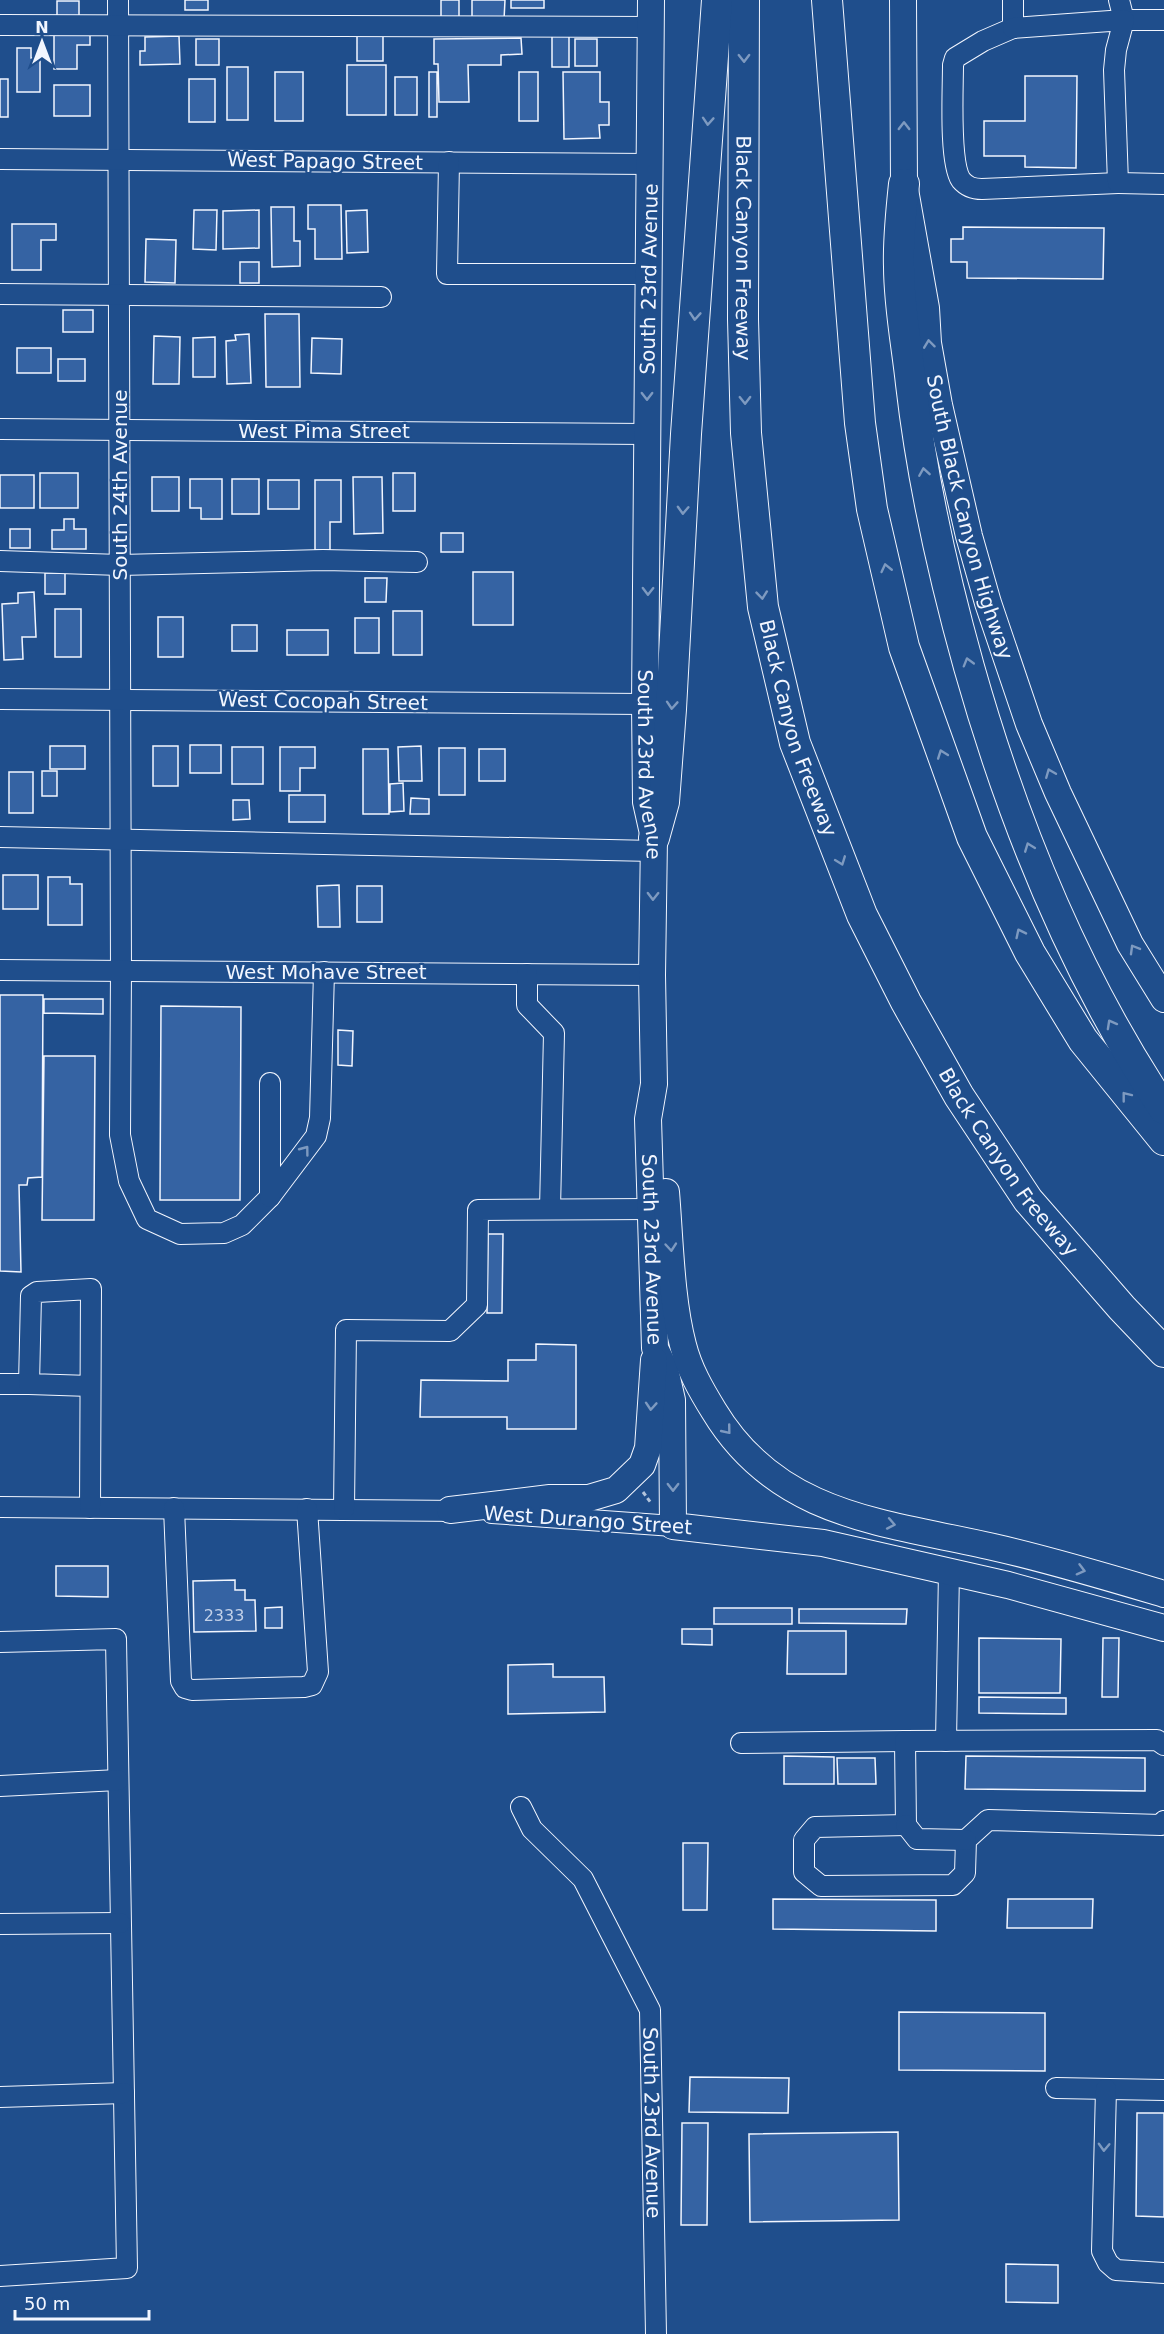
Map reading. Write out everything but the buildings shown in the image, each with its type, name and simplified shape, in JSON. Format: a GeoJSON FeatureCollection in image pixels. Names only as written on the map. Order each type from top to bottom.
{"type":"FeatureCollection","features":[{"type":"Feature","properties":{"kind":"highway"},"geometry":{"type":"LineString","coordinates":[[654,844],[664,802],[672,709],[686,434],[717,0]]}},
{"type":"Feature","properties":{"kind":"highway","name":"Black Canyon Freeway"},"geometry":{"type":"LineString","coordinates":[[744,0],[743,319],[746,433],[763,607],[795,743],[862,915],[906,1002],[959,1096],[1028,1200],[1122,1308],[1164,1352]]}},
{"type":"Feature","properties":{"kind":"highway"},"geometry":{"type":"LineString","coordinates":[[827,0],[860,423],[872,509],[904,647],[972,837],[1030,953],[1083,1040],[1164,1140]]}},
{"type":"Feature","properties":{"kind":"highway"},"geometry":{"type":"LineString","coordinates":[[904,184],[898,269],[916,423],[926,489],[967,658],[997,760],[1042,880],[1091,988],[1164,1109]]}},
{"type":"Feature","properties":{"kind":"main road","name":"South 23rd Avenue"},"geometry":{"type":"LineString","coordinates":[[651,0],[645,704],[646,802],[654,844],[652,975],[654,1084],[648,1119],[655,1348],[665,1369],[672,1400],[674,1526]]}},
{"type":"Feature","properties":{"kind":"main road","name":"South Black Canyon Highway"},"geometry":{"type":"LineString","coordinates":[[903,0],[904,184],[926,308],[928,343],[939,405],[969,536],[988,603],[1029,724],[1058,793],[1130,944],[1164,999]]}},
{"type":"Feature","properties":{"kind":"main road"},"geometry":{"type":"LineString","coordinates":[[654,1084],[683,1346],[697,1383],[724,1428],[763,1468],[810,1500],[854,1517],[1004,1550],[1164,1594]]}},
{"type":"Feature","properties":{"kind":"main road"},"geometry":{"type":"LineString","coordinates":[[450,1510],[550,1498],[589,1498],[616,1490],[642,1466],[648,1448],[655,1348]]}},
{"type":"Feature","properties":{"kind":"main road","name":"West Durango Street"},"geometry":{"type":"LineString","coordinates":[[674,1526],[823,1543],[1008,1584],[1164,1628]]}},
{"type":"Feature","properties":{"kind":"street","name":"South 24th Avenue"},"geometry":{"type":"LineString","coordinates":[[118,0],[122,971],[120,1134],[129,1181],[147,1219],[180,1234],[224,1233],[242,1225],[270,1197],[316,1136],[319,1126],[324,972]]}},
{"type":"Feature","properties":{"kind":"street"},"geometry":{"type":"LineString","coordinates":[[1013,0],[1013,28]]}},
{"type":"Feature","properties":{"kind":"street"},"geometry":{"type":"LineString","coordinates":[[1118,183],[1114,70],[1124,20],[1119,0]]}},
{"type":"Feature","properties":{"kind":"street"},"geometry":{"type":"LineString","coordinates":[[1164,20],[1124,20],[1013,28],[983,41],[955,58],[953,65],[954,157],[961,180],[971,189],[1118,183],[1164,184]]}},
{"type":"Feature","properties":{"kind":"street"},"geometry":{"type":"LineString","coordinates":[[0,25],[651,27]]}},
{"type":"Feature","properties":{"kind":"street","name":"West Papago Street"},"geometry":{"type":"LineString","coordinates":[[0,159],[650,164]]}},
{"type":"Feature","properties":{"kind":"street"},"geometry":{"type":"LineString","coordinates":[[449,162],[447,274],[648,274]]}},
{"type":"Feature","properties":{"kind":"street"},"geometry":{"type":"LineString","coordinates":[[0,294],[381,297]]}},
{"type":"Feature","properties":{"kind":"street","name":"West Pima Street"},"geometry":{"type":"LineString","coordinates":[[0,429],[647,434]]}},
{"type":"Feature","properties":{"kind":"street"},"geometry":{"type":"LineString","coordinates":[[0,561],[120,565],[323,560],[417,562]]}},
{"type":"Feature","properties":{"kind":"street","name":"West Cocopah Street"},"geometry":{"type":"LineString","coordinates":[[0,699],[645,704]]}},
{"type":"Feature","properties":{"kind":"street"},"geometry":{"type":"LineString","coordinates":[[0,837],[654,844]]}},
{"type":"Feature","properties":{"kind":"street","name":"West Mohave Street"},"geometry":{"type":"LineString","coordinates":[[0,970],[652,975]]}},
{"type":"Feature","properties":{"kind":"street"},"geometry":{"type":"LineString","coordinates":[[527,974],[527,1005],[554,1033],[550,1209]]}},
{"type":"Feature","properties":{"kind":"street"},"geometry":{"type":"LineString","coordinates":[[270,1083],[270,1197]]}},
{"type":"Feature","properties":{"kind":"street"},"geometry":{"type":"LineString","coordinates":[[344,1509],[346,1330],[450,1331],[477,1305],[478,1210],[651,1209]]}},
{"type":"Feature","properties":{"kind":"street"},"geometry":{"type":"LineString","coordinates":[[29,1384],[31,1296],[44,1290],[91,1289],[90,1508]]}},
{"type":"Feature","properties":{"kind":"street"},"geometry":{"type":"LineString","coordinates":[[0,1384],[90,1386]]}},
{"type":"Feature","properties":{"kind":"street","name":"West Durango Street"},"geometry":{"type":"LineString","coordinates":[[0,1507],[450,1510],[674,1526]]}},
{"type":"Feature","properties":{"kind":"street"},"geometry":{"type":"LineString","coordinates":[[174,1508],[181,1681],[185,1688],[192,1690],[304,1687],[312,1685],[316,1679],[318,1672],[307,1509]]}},
{"type":"Feature","properties":{"kind":"street"},"geometry":{"type":"LineString","coordinates":[[946,1741],[949,1571]]}},
{"type":"Feature","properties":{"kind":"street"},"geometry":{"type":"LineString","coordinates":[[1124,1618],[1164,1636]]}},
{"type":"Feature","properties":{"kind":"street"},"geometry":{"type":"LineString","coordinates":[[0,1642],[116,1639],[127,2268],[0,2276]]}},
{"type":"Feature","properties":{"kind":"street"},"geometry":{"type":"LineString","coordinates":[[741,1743],[1157,1740],[1164,1745]]}},
{"type":"Feature","properties":{"kind":"street"},"geometry":{"type":"LineString","coordinates":[[905,1741],[906,1825],[917,1839],[966,1840],[988,1821],[1161,1825],[1164,1821]]}},
{"type":"Feature","properties":{"kind":"street"},"geometry":{"type":"LineString","coordinates":[[0,1786],[118,1780]]}},
{"type":"Feature","properties":{"kind":"street","name":"South 23rd Avenue"},"geometry":{"type":"LineString","coordinates":[[521,1807],[532,1829],[583,1879],[650,2010],[656,2334]]}},
{"type":"Feature","properties":{"kind":"street"},"geometry":{"type":"LineString","coordinates":[[906,1825],[815,1827],[804,1840],[804,1872],[821,1886],[953,1885],[965,1873],[966,1840]]}},
{"type":"Feature","properties":{"kind":"street"},"geometry":{"type":"LineString","coordinates":[[0,1924],[120,1923]]}},
{"type":"Feature","properties":{"kind":"street"},"geometry":{"type":"LineString","coordinates":[[1056,2088],[1164,2090]]}},
{"type":"Feature","properties":{"kind":"street"},"geometry":{"type":"LineString","coordinates":[[1106,2089],[1102,2251],[1108,2263],[1116,2271],[1164,2273]]}},
{"type":"Feature","properties":{"kind":"street"},"geometry":{"type":"LineString","coordinates":[[0,2097],[124,2093]]}},
{"type":"Feature","properties":{"kind":"path"},"geometry":{"type":"LineString","coordinates":[[638,1485],[654,1507]]}}]}
